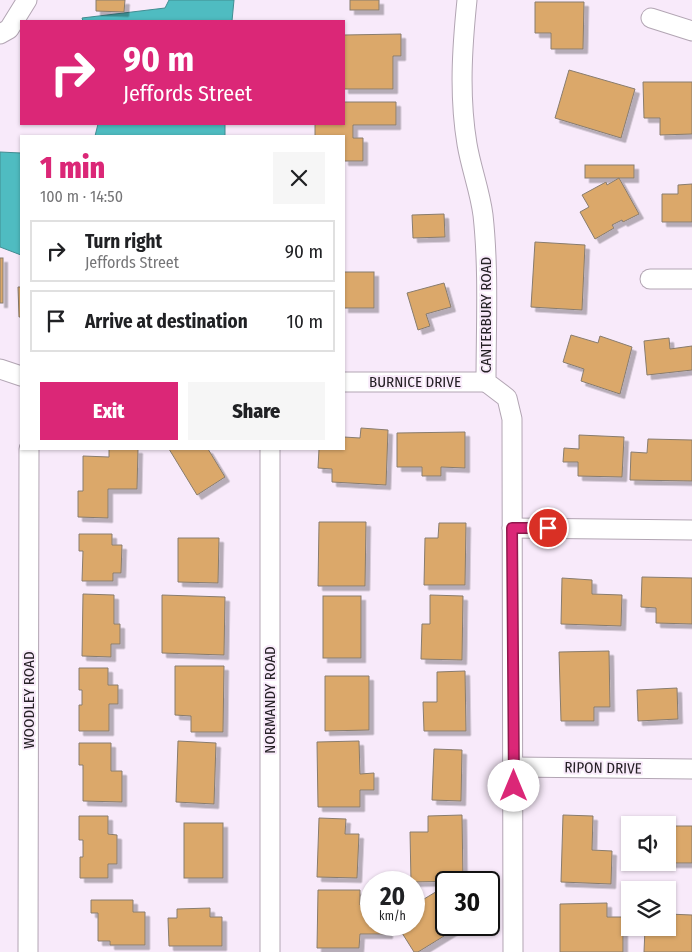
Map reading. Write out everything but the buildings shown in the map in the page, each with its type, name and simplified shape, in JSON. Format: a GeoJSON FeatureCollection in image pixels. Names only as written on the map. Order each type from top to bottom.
{"type":"FeatureCollection","features":[{"type":"Feature","properties":{"kind":"street"},"geometry":{"type":"LineString","coordinates":[[0,34],[9,29],[27,0]]}},
{"type":"Feature","properties":{"kind":"street","name":"CANTERBURY ROAD"},"geometry":{"type":"LineString","coordinates":[[467,0],[461,59],[462,104],[467,146],[477,180],[484,222],[486,246],[486,382],[507,398],[512,419],[513,952]]}},
{"type":"Feature","properties":{"kind":"street"},"geometry":{"type":"LineString","coordinates":[[651,18],[692,31]]}},
{"type":"Feature","properties":{"kind":"street"},"geometry":{"type":"LineString","coordinates":[[650,279],[692,279]]}},
{"type":"Feature","properties":{"kind":"street"},"geometry":{"type":"LineString","coordinates":[[0,369],[20,376]]}},
{"type":"Feature","properties":{"kind":"street","name":"BURNICE DRIVE"},"geometry":{"type":"LineString","coordinates":[[345,382],[486,382]]}},
{"type":"Feature","properties":{"kind":"street","name":"WOODLEY ROAD"},"geometry":{"type":"LineString","coordinates":[[28,952],[29,450]]}},
{"type":"Feature","properties":{"kind":"street","name":"NORMANDY ROAD"},"geometry":{"type":"LineString","coordinates":[[270,450],[270,952]]}},
{"type":"Feature","properties":{"kind":"street"},"geometry":{"type":"LineString","coordinates":[[512,528],[692,530]]}},
{"type":"Feature","properties":{"kind":"street","name":"RIPON DRIVE"},"geometry":{"type":"LineString","coordinates":[[514,767],[692,769]]}},
{"type":"Feature","properties":{"kind":"water"},"geometry":{"type":"Polygon","coordinates":[[[169,0],[234,0],[232,20],[83,20],[82,18],[165,8],[169,0]]]}},
{"type":"Feature","properties":{"kind":"water"},"geometry":{"type":"Polygon","coordinates":[[[98,125],[225,125],[225,135],[95,135],[98,125]]]}},
{"type":"Feature","properties":{"kind":"water"},"geometry":{"type":"Polygon","coordinates":[[[0,152],[20,153],[20,255],[0,247],[0,152]]]}},
{"type":"Feature","properties":{"kind":"route"},"geometry":{"type":"LineString","coordinates":[[514,786],[512,528],[548,528]]}}]}
